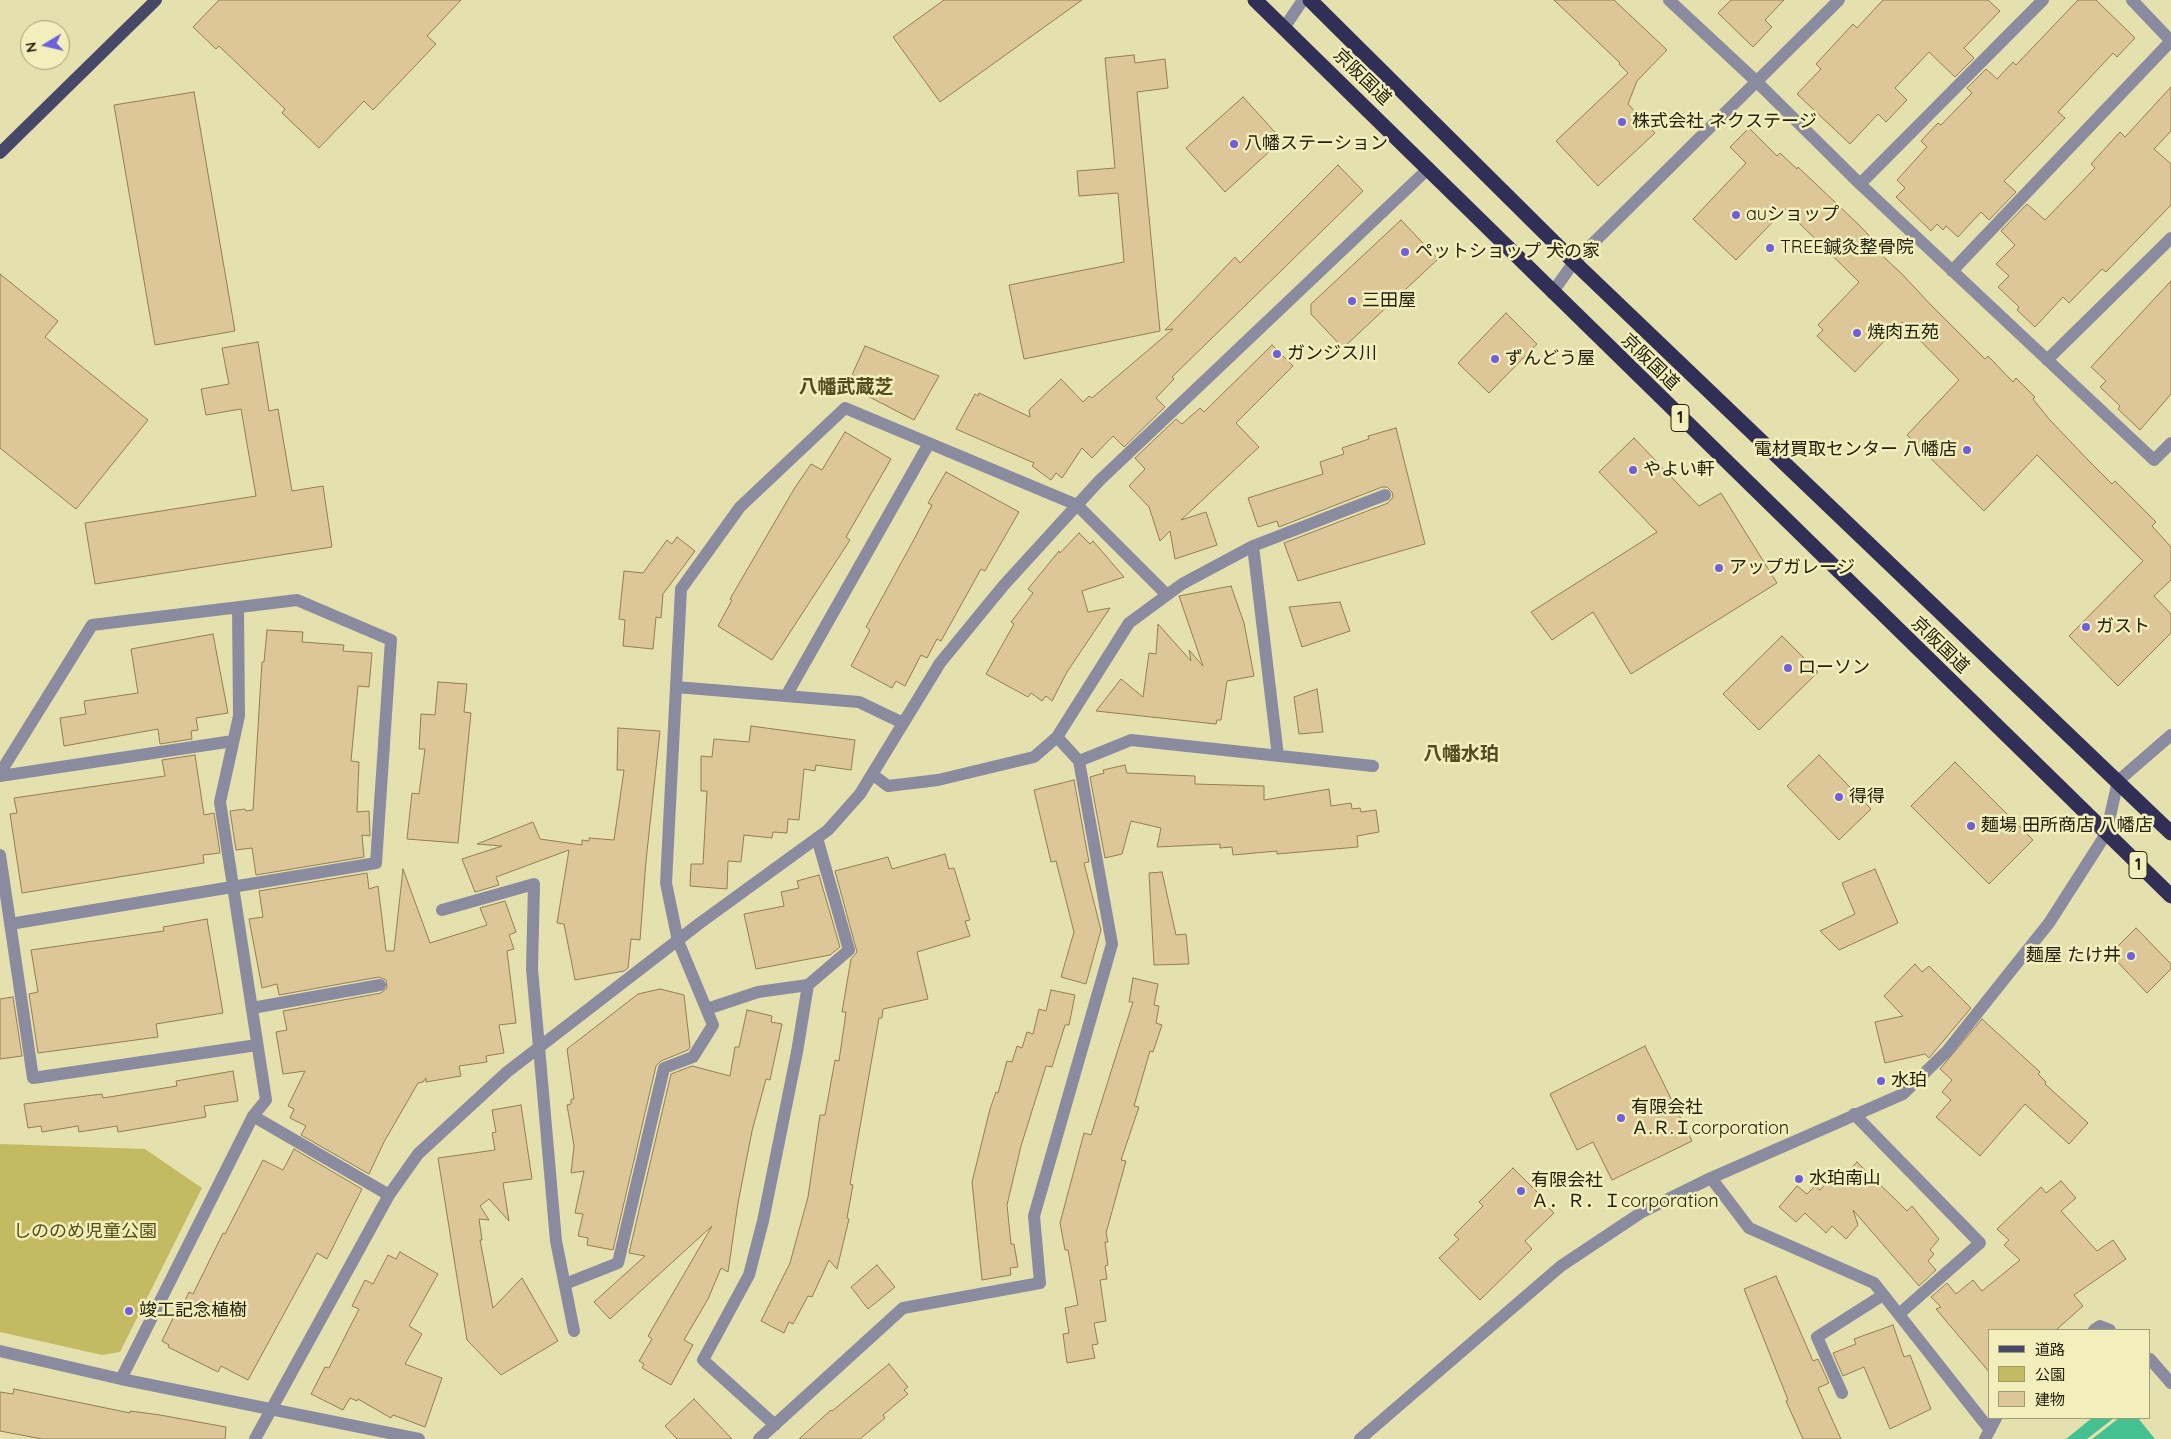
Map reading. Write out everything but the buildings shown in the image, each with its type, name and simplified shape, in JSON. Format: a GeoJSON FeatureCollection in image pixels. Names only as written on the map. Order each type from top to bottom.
{"type":"FeatureCollection","features":[{"type":"Feature","properties":{"kind":"highway","name":"京阪国道"},"geometry":{"type":"LineString","coordinates":[[1255,0],[1428,168],[1552,293],[2171,896]]}},
{"type":"Feature","properties":{"kind":"highway","name":"京阪国道"},"geometry":{"type":"LineString","coordinates":[[1310,0],[1574,262],[2171,833]]}},
{"type":"Feature","properties":{"kind":"main road"},"geometry":{"type":"LineString","coordinates":[[0,153],[156,0]]}},
{"type":"Feature","properties":{"kind":"street"},"geometry":{"type":"LineString","coordinates":[[1284,28],[1303,0]]}},
{"type":"Feature","properties":{"kind":"street"},"geometry":{"type":"LineString","coordinates":[[1669,0],[1757,82],[1860,184],[2154,460],[2171,443]]}},
{"type":"Feature","properties":{"kind":"street"},"geometry":{"type":"LineString","coordinates":[[1552,293],[1574,262],[1839,0]]}},
{"type":"Feature","properties":{"kind":"street"},"geometry":{"type":"LineString","coordinates":[[1860,184],[2043,0]]}},
{"type":"Feature","properties":{"kind":"street"},"geometry":{"type":"LineString","coordinates":[[1952,270],[2171,41],[2132,0]]}},
{"type":"Feature","properties":{"kind":"street"},"geometry":{"type":"LineString","coordinates":[[255,1439],[273,1410],[389,1195],[418,1154],[507,1072],[678,940],[828,830],[860,794],[940,663],[1004,585],[1099,481],[1428,168]]}},
{"type":"Feature","properties":{"kind":"street"},"geometry":{"type":"LineString","coordinates":[[2047,360],[2171,238]]}},
{"type":"Feature","properties":{"kind":"street"},"geometry":{"type":"LineString","coordinates":[[565,1284],[618,1263],[664,1068],[694,1056],[713,1025],[678,940],[666,883],[681,589],[740,507],[845,408],[928,445],[1077,506],[1167,595]]}},
{"type":"Feature","properties":{"kind":"street"},"geometry":{"type":"LineString","coordinates":[[786,696],[928,445]]}},
{"type":"Feature","properties":{"kind":"street"},"geometry":{"type":"LineString","coordinates":[[872,774],[888,786],[938,780],[1034,757],[1057,737],[1129,623],[1182,584],[1253,546],[1384,495]]}},
{"type":"Feature","properties":{"kind":"street"},"geometry":{"type":"LineString","coordinates":[[1253,546],[1278,756]]}},
{"type":"Feature","properties":{"kind":"street"},"geometry":{"type":"LineString","coordinates":[[0,774],[92,625],[297,600],[390,640],[376,863],[10,924]]}},
{"type":"Feature","properties":{"kind":"street"},"geometry":{"type":"LineString","coordinates":[[121,1379],[253,1116],[266,1100],[220,802],[239,716],[238,607]]}},
{"type":"Feature","properties":{"kind":"street"},"geometry":{"type":"LineString","coordinates":[[676,687],[860,702],[903,724]]}},
{"type":"Feature","properties":{"kind":"street"},"geometry":{"type":"LineString","coordinates":[[1360,1439],[1561,1266],[1642,1212],[1711,1178],[1903,1094],[1947,1051],[2049,922],[2106,834],[2118,781],[2171,735]]}},
{"type":"Feature","properties":{"kind":"street"},"geometry":{"type":"LineString","coordinates":[[759,1439],[903,1308],[1040,1283],[1034,1216],[1112,944],[1079,761],[1057,737]]}},
{"type":"Feature","properties":{"kind":"street"},"geometry":{"type":"LineString","coordinates":[[1079,761],[1131,740],[1373,766]]}},
{"type":"Feature","properties":{"kind":"street"},"geometry":{"type":"LineString","coordinates":[[0,774],[233,741]]}},
{"type":"Feature","properties":{"kind":"street"},"geometry":{"type":"LineString","coordinates":[[707,1009],[758,992],[808,984],[849,950],[817,838]]}},
{"type":"Feature","properties":{"kind":"street"},"geometry":{"type":"LineString","coordinates":[[0,855],[33,1078],[258,1045]]}},
{"type":"Feature","properties":{"kind":"street"},"geometry":{"type":"LineString","coordinates":[[442,910],[534,884],[532,969],[556,1241],[574,1331]]}},
{"type":"Feature","properties":{"kind":"street"},"geometry":{"type":"LineString","coordinates":[[775,1425],[703,1360],[749,1275],[763,1221],[808,984]]}},
{"type":"Feature","properties":{"kind":"street"},"geometry":{"type":"LineString","coordinates":[[252,1008],[380,985]]}},
{"type":"Feature","properties":{"kind":"street"},"geometry":{"type":"LineString","coordinates":[[1854,1114],[1980,1243],[1899,1314]]}},
{"type":"Feature","properties":{"kind":"street"},"geometry":{"type":"LineString","coordinates":[[253,1116],[389,1195]]}},
{"type":"Feature","properties":{"kind":"street"},"geometry":{"type":"LineString","coordinates":[[1711,1178],[1749,1228],[1874,1283],[1988,1434],[1996,1419]]}},
{"type":"Feature","properties":{"kind":"street"},"geometry":{"type":"LineString","coordinates":[[1842,1393],[1817,1337],[1883,1295]]}},
{"type":"Feature","properties":{"kind":"street"},"geometry":{"type":"LineString","coordinates":[[2096,1329],[2100,1326],[2108,1329]]}},
{"type":"Feature","properties":{"kind":"street"},"geometry":{"type":"LineString","coordinates":[[0,1351],[121,1379],[415,1438]]}},
{"type":"Feature","properties":{"kind":"street"},"geometry":{"type":"LineString","coordinates":[[2151,1360],[2171,1383]]}},
{"type":"Feature","properties":{"kind":"green space","name":"しののめ児童公園"},"geometry":{"type":"Polygon","coordinates":[[[0,1144],[145,1149],[202,1188],[120,1352],[102,1355],[0,1332],[0,1144]]]}},
{"type":"Feature","properties":{"kind":"shaded area"},"geometry":{"type":"Polygon","coordinates":[[[2091,1419],[2113,1419],[2087,1439],[2066,1439],[2091,1419]]]}},
{"type":"Feature","properties":{"kind":"shaded area"},"geometry":{"type":"Polygon","coordinates":[[[2118,1419],[2139,1419],[2155,1439],[2092,1439],[2118,1419]]]}},
{"type":"Feature","properties":{"kind":"place","name":"株式会社 ネクステージ"},"geometry":{"type":"Point","coordinates":[1622,122]}},
{"type":"Feature","properties":{"kind":"place","name":"八幡ステーション"},"geometry":{"type":"Point","coordinates":[1234,144]}},
{"type":"Feature","properties":{"kind":"place","name":"auショップ"},"geometry":{"type":"Point","coordinates":[1736,215]}},
{"type":"Feature","properties":{"kind":"place","name":"TREE鍼灸整骨院"},"geometry":{"type":"Point","coordinates":[1770,248]}},
{"type":"Feature","properties":{"kind":"place","name":"ペットショップ 犬の家"},"geometry":{"type":"Point","coordinates":[1405,252]}},
{"type":"Feature","properties":{"kind":"place","name":"三田屋"},"geometry":{"type":"Point","coordinates":[1352,301]}},
{"type":"Feature","properties":{"kind":"place","name":"焼肉五苑"},"geometry":{"type":"Point","coordinates":[1857,333]}},
{"type":"Feature","properties":{"kind":"place","name":"ガンジス川"},"geometry":{"type":"Point","coordinates":[1277,354]}},
{"type":"Feature","properties":{"kind":"place","name":"ずんどう屋"},"geometry":{"type":"Point","coordinates":[1495,359]}},
{"type":"Feature","properties":{"kind":"place","name":"電材買取センター 八幡店"},"geometry":{"type":"Point","coordinates":[1967,450]}},
{"type":"Feature","properties":{"kind":"place","name":"やよい軒"},"geometry":{"type":"Point","coordinates":[1633,470]}},
{"type":"Feature","properties":{"kind":"place","name":"アップガレージ"},"geometry":{"type":"Point","coordinates":[1719,568]}},
{"type":"Feature","properties":{"kind":"place","name":"ガスト"},"geometry":{"type":"Point","coordinates":[2086,627]}},
{"type":"Feature","properties":{"kind":"place","name":"ローソン"},"geometry":{"type":"Point","coordinates":[1788,668]}},
{"type":"Feature","properties":{"kind":"place","name":"得得"},"geometry":{"type":"Point","coordinates":[1839,797]}},
{"type":"Feature","properties":{"kind":"place","name":"麺場 田所商店 八幡店"},"geometry":{"type":"Point","coordinates":[1971,826]}},
{"type":"Feature","properties":{"kind":"place","name":"麺屋 たけ井"},"geometry":{"type":"Point","coordinates":[2131,956]}},
{"type":"Feature","properties":{"kind":"place","name":"水珀"},"geometry":{"type":"Point","coordinates":[1881,1081]}},
{"type":"Feature","properties":{"kind":"place","name":"有限会社 Ａ.Ｒ.Ｉcorporation"},"geometry":{"type":"Point","coordinates":[1621,1118]}},
{"type":"Feature","properties":{"kind":"place","name":"水珀南山"},"geometry":{"type":"Point","coordinates":[1799,1179]}},
{"type":"Feature","properties":{"kind":"place","name":"有限会社 Ａ．Ｒ．Ｉcorporation"},"geometry":{"type":"Point","coordinates":[1521,1191]}},
{"type":"Feature","properties":{"kind":"place","name":"竣工記念植樹"},"geometry":{"type":"Point","coordinates":[129,1311]}},
{"type":"Feature","properties":{"kind":"district","name":"八幡武蔵芝"},"geometry":{"type":"Point","coordinates":[846,387]}},
{"type":"Feature","properties":{"kind":"district","name":"八幡水珀"},"geometry":{"type":"Point","coordinates":[1461,754]}}]}
